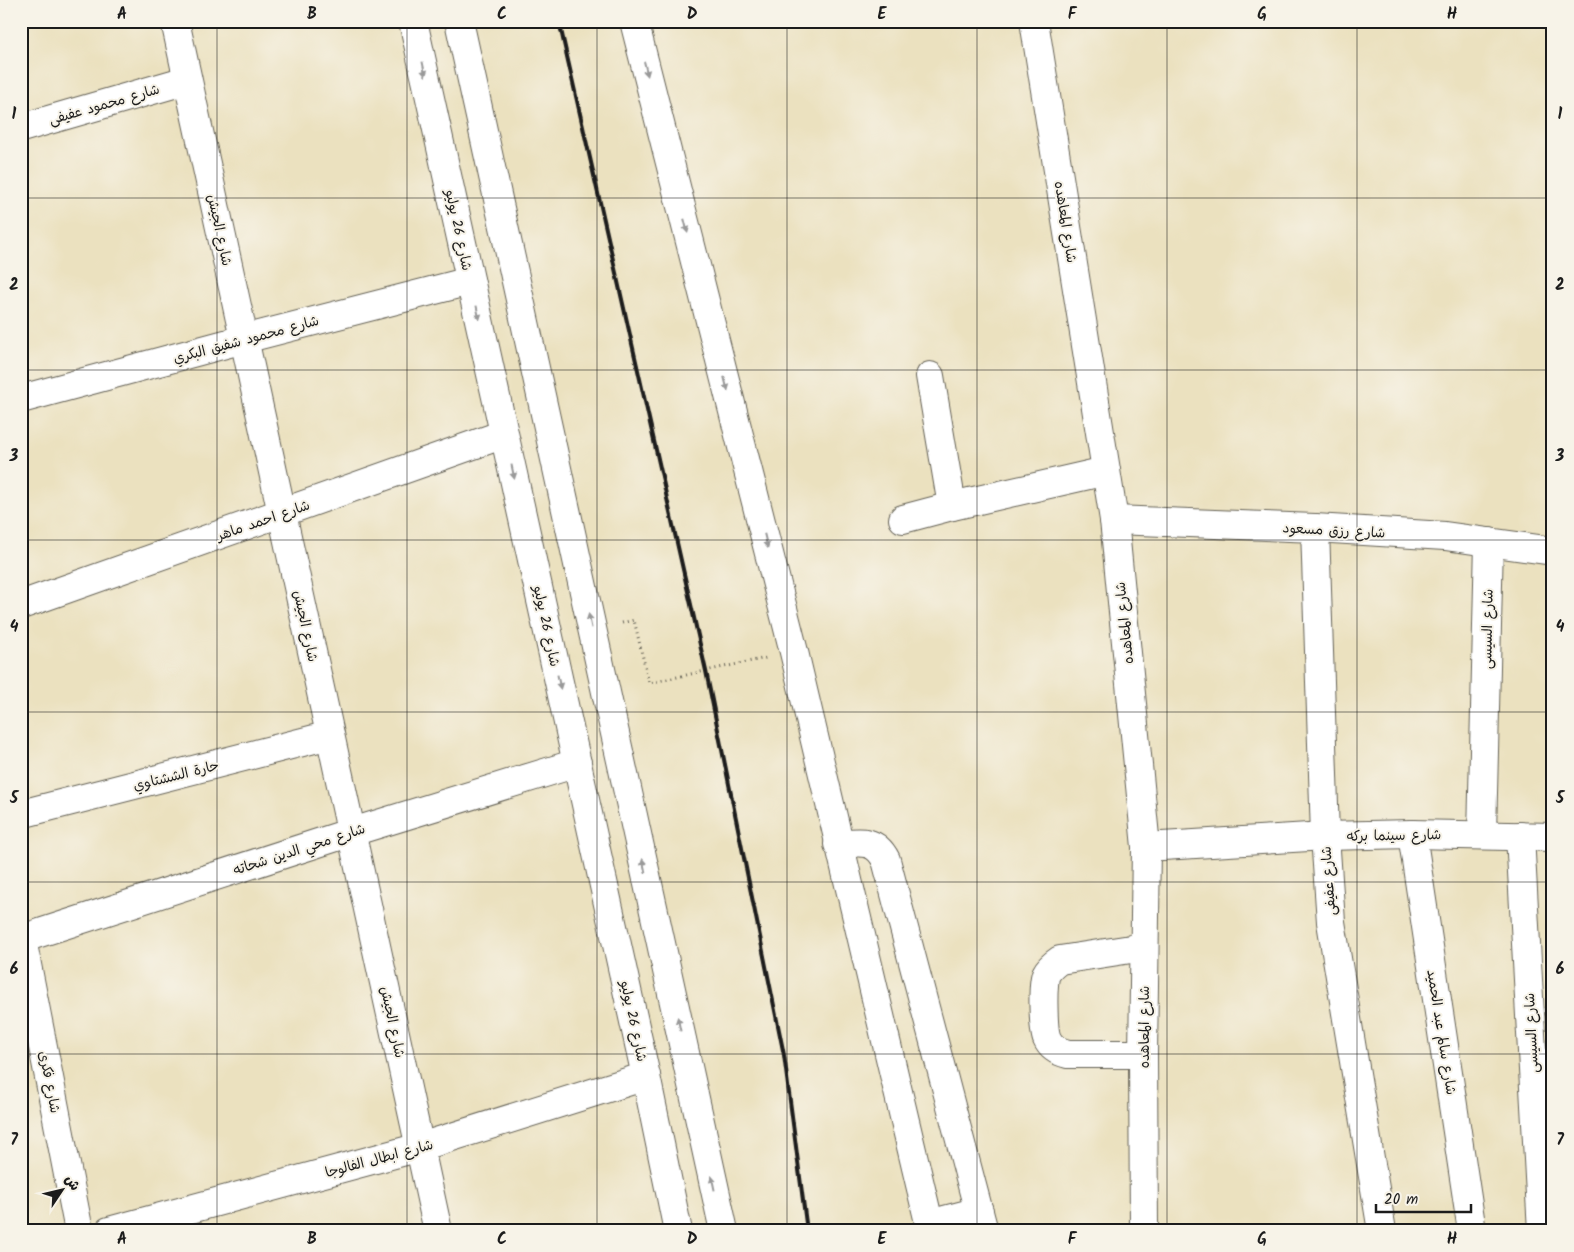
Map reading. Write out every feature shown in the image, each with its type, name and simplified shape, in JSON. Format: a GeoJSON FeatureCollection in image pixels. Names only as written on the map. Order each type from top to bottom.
{"type":"FeatureCollection","features":[{"type":"Feature","properties":{"kind":"street","name":"شارع الجيش"},"geometry":{"type":"LineString","coordinates":[[174,21],[438,1231]]}},
{"type":"Feature","properties":{"kind":"street","name":"شارع 26 يوليو"},"geometry":{"type":"LineString","coordinates":[[413,21],[646,1076],[678,1231]]}},
{"type":"Feature","properties":{"kind":"street"},"geometry":{"type":"LineString","coordinates":[[459,21],[724,1231]]}},
{"type":"Feature","properties":{"kind":"street"},"geometry":{"type":"LineString","coordinates":[[634,21],[794,652],[838,844],[930,1228],[981,1221],[886,860],[882,852],[867,842],[838,844]]}},
{"type":"Feature","properties":{"kind":"street","name":"شارع المعاهده"},"geometry":{"type":"LineString","coordinates":[[1034,21],[1114,520],[1146,847],[1143,1054],[1144,1231]]}},
{"type":"Feature","properties":{"kind":"street","name":"شارع محمود عفيفى"},"geometry":{"type":"LineString","coordinates":[[21,128],[187,80]]}},
{"type":"Feature","properties":{"kind":"street","name":"شارع محمود شفيق البكري"},"geometry":{"type":"LineString","coordinates":[[23,393],[470,281]]}},
{"type":"Feature","properties":{"kind":"street"},"geometry":{"type":"LineString","coordinates":[[930,376],[952,506]]}},
{"type":"Feature","properties":{"kind":"street","name":"شارع احمد ماهر"},"geometry":{"type":"LineString","coordinates":[[21,605],[504,434]]}},
{"type":"Feature","properties":{"kind":"street"},"geometry":{"type":"LineString","coordinates":[[903,519],[1106,471]]}},
{"type":"Feature","properties":{"kind":"street","name":"شارع رزق مسعود"},"geometry":{"type":"LineString","coordinates":[[1114,520],[1315,528],[1444,536],[1553,551]]}},
{"type":"Feature","properties":{"kind":"street","name":"شارع عفيفى"},"geometry":{"type":"LineString","coordinates":[[1315,528],[1325,836],[1331,922],[1382,1231]]}},
{"type":"Feature","properties":{"kind":"street","name":"شارع السيسى"},"geometry":{"type":"LineString","coordinates":[[1482,835],[1488,542]]}},
{"type":"Feature","properties":{"kind":"street","name":"حارة الششتاوي"},"geometry":{"type":"LineString","coordinates":[[21,814],[330,735]]}},
{"type":"Feature","properties":{"kind":"street","name":"شارع محي الدين شحاته"},"geometry":{"type":"LineString","coordinates":[[22,937],[577,763]]}},
{"type":"Feature","properties":{"kind":"street","name":"شارع سينما بركه"},"geometry":{"type":"LineString","coordinates":[[1146,847],[1325,836],[1412,834],[1553,836]]}},
{"type":"Feature","properties":{"kind":"street","name":"شارع سالم عبد الحميد"},"geometry":{"type":"LineString","coordinates":[[1412,834],[1472,1231]]}},
{"type":"Feature","properties":{"kind":"street","name":"شارع السيسى"},"geometry":{"type":"LineString","coordinates":[[1520,836],[1542,1231]]}},
{"type":"Feature","properties":{"kind":"street","name":"شارع فكرى"},"geometry":{"type":"LineString","coordinates":[[22,937],[79,1231]]}},
{"type":"Feature","properties":{"kind":"street"},"geometry":{"type":"LineString","coordinates":[[1143,1054],[1068,1054],[1059,1052],[1052,1047],[1047,1039],[1045,1030],[1043,982],[1046,973],[1052,965],[1060,960],[1144,947]]}},
{"type":"Feature","properties":{"kind":"street","name":"شارع ابطال الفالوجا"},"geometry":{"type":"LineString","coordinates":[[110,1231],[420,1147],[646,1076]]}},
{"type":"Feature","properties":{"kind":"path"},"geometry":{"type":"LineString","coordinates":[[592,630],[634,620],[649,683],[794,652]]}},
{"type":"Feature","properties":{"kind":"railway"},"geometry":{"type":"LineString","coordinates":[[559,21],[706,671],[784,1055],[807,1231]]}}]}
